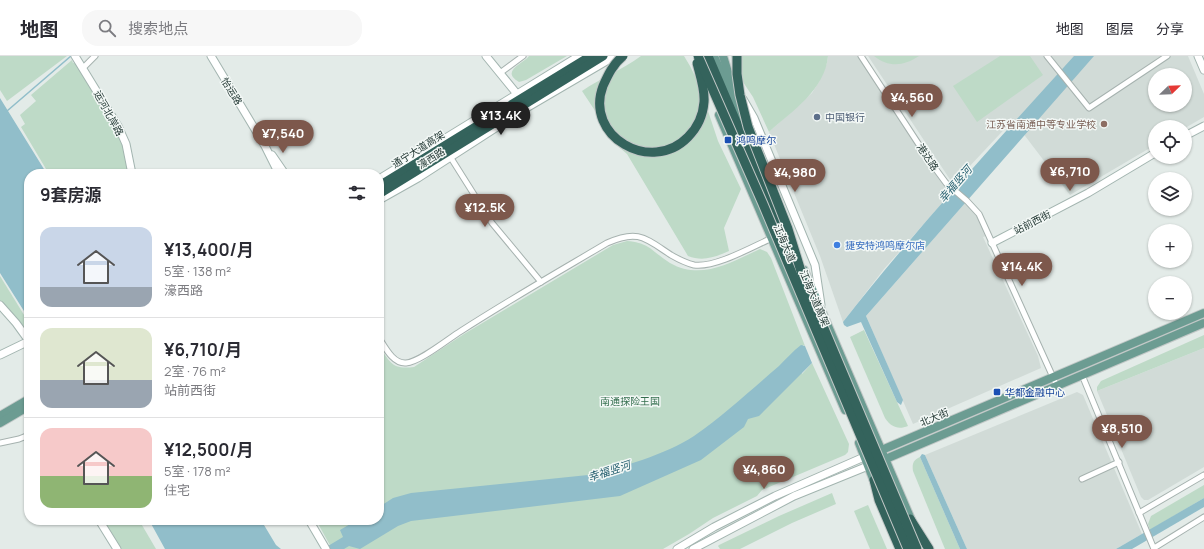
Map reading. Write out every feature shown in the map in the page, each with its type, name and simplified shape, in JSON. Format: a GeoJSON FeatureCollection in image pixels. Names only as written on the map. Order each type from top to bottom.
{"type":"FeatureCollection","features":[{"type":"Feature","properties":{"kind":"highway","name":"通宁大道高架"},"geometry":{"type":"LineString","coordinates":[[384,191],[590,56]]}},
{"type":"Feature","properties":{"kind":"highway","name":"通宁大道高架"},"geometry":{"type":"LineString","coordinates":[[384,183],[603,56]]}},
{"type":"Feature","properties":{"kind":"highway"},"geometry":{"type":"LineString","coordinates":[[623,56],[611,70],[605,81],[602,90],[601,112],[608,129],[620,142],[631,149],[651,153],[663,152],[672,149],[684,142],[699,123],[704,102],[702,85],[694,56]]}},
{"type":"Feature","properties":{"kind":"highway","name":"江海大道高架"},"geometry":{"type":"LineString","coordinates":[[698,56],[764,204],[908,549]]}},
{"type":"Feature","properties":{"kind":"highway","name":"江海大道高架"},"geometry":{"type":"LineString","coordinates":[[708,56],[917,549]]}},
{"type":"Feature","properties":{"kind":"highway"},"geometry":{"type":"LineString","coordinates":[[737,56],[737,74],[740,95],[748,127],[788,229],[804,281]]}},
{"type":"Feature","properties":{"kind":"highway"},"geometry":{"type":"LineString","coordinates":[[874,480],[879,500],[900,549]]}},
{"type":"Feature","properties":{"kind":"highway"},"geometry":{"type":"LineString","coordinates":[[910,519],[929,548]]}},
{"type":"Feature","properties":{"kind":"main road","name":"江海大道"},"geometry":{"type":"LineString","coordinates":[[694,56],[903,549]]}},
{"type":"Feature","properties":{"kind":"main road"},"geometry":{"type":"LineString","coordinates":[[723,56],[740,118]]}},
{"type":"Feature","properties":{"kind":"main road","name":"江海大道"},"geometry":{"type":"LineString","coordinates":[[716,60],[910,519]]}},
{"type":"Feature","properties":{"kind":"main road","name":"北大街"},"geometry":{"type":"LineString","coordinates":[[864,457],[1054,378],[1204,313]]}},
{"type":"Feature","properties":{"kind":"main road","name":"北大街"},"geometry":{"type":"LineString","coordinates":[[868,466],[1204,323]]}},
{"type":"Feature","properties":{"kind":"main road"},"geometry":{"type":"LineString","coordinates":[[0,416],[24,401]]}},
{"type":"Feature","properties":{"kind":"main road"},"geometry":{"type":"LineString","coordinates":[[0,423],[24,409]]}},
{"type":"Feature","properties":{"kind":"main road"},"geometry":{"type":"LineString","coordinates":[[874,480],[876,502],[895,549]]}},
{"type":"Feature","properties":{"kind":"street","name":"运河北岸路"},"geometry":{"type":"LineString","coordinates":[[75,56],[118,126],[126,144],[131,169]]}},
{"type":"Feature","properties":{"kind":"street"},"geometry":{"type":"LineString","coordinates":[[81,65],[95,56]]}},
{"type":"Feature","properties":{"kind":"street","name":"怡运路"},"geometry":{"type":"LineString","coordinates":[[211,56],[265,146],[276,169]]}},
{"type":"Feature","properties":{"kind":"street"},"geometry":{"type":"LineString","coordinates":[[486,56],[517,94]]}},
{"type":"Feature","properties":{"kind":"street"},"geometry":{"type":"LineString","coordinates":[[500,73],[523,56]]}},
{"type":"Feature","properties":{"kind":"street","name":"濠西路"},"geometry":{"type":"LineString","coordinates":[[384,176],[579,56]]}},
{"type":"Feature","properties":{"kind":"street","name":"濠西路"},"geometry":{"type":"LineString","coordinates":[[384,197],[450,158],[528,107],[615,56]]}},
{"type":"Feature","properties":{"kind":"street","name":"港达路"},"geometry":{"type":"LineString","coordinates":[[861,56],[929,160],[946,183],[967,201],[978,214],[1057,386]]}},
{"type":"Feature","properties":{"kind":"street"},"geometry":{"type":"LineString","coordinates":[[1047,56],[1088,108],[1167,56]]}},
{"type":"Feature","properties":{"kind":"street"},"geometry":{"type":"LineString","coordinates":[[1198,56],[1204,70]]}},
{"type":"Feature","properties":{"kind":"street"},"geometry":{"type":"LineString","coordinates":[[716,60],[729,74],[754,118],[815,265],[822,312]]}},
{"type":"Feature","properties":{"kind":"street"},"geometry":{"type":"LineString","coordinates":[[1192,132],[1204,126]]}},
{"type":"Feature","properties":{"kind":"street","name":"怡运路"},"geometry":{"type":"LineString","coordinates":[[265,146],[282,169]]}},
{"type":"Feature","properties":{"kind":"street","name":"站前西街"},"geometry":{"type":"LineString","coordinates":[[992,243],[1088,193],[1148,157]]}},
{"type":"Feature","properties":{"kind":"street"},"geometry":{"type":"LineString","coordinates":[[450,158],[492,223],[541,282]]}},
{"type":"Feature","properties":{"kind":"street"},"geometry":{"type":"LineString","coordinates":[[384,346],[392,358],[398,363],[407,363],[417,359],[541,282],[607,243],[620,237],[629,235],[645,238],[675,257],[694,264],[704,265],[720,261],[772,238]]}},
{"type":"Feature","properties":{"kind":"street"},"geometry":{"type":"LineString","coordinates":[[0,305],[24,334]]}},
{"type":"Feature","properties":{"kind":"street"},"geometry":{"type":"LineString","coordinates":[[0,355],[24,343]]}},
{"type":"Feature","properties":{"kind":"street"},"geometry":{"type":"LineString","coordinates":[[1082,375],[1154,548],[1204,517]]}},
{"type":"Feature","properties":{"kind":"street"},"geometry":{"type":"LineString","coordinates":[[0,442],[24,437]]}},
{"type":"Feature","properties":{"kind":"street","name":"北大街"},"geometry":{"type":"LineString","coordinates":[[677,549],[714,527],[775,496],[864,457]]}},
{"type":"Feature","properties":{"kind":"street"},"geometry":{"type":"LineString","coordinates":[[1082,479],[1119,462]]}},
{"type":"Feature","properties":{"kind":"street","name":"北大街"},"geometry":{"type":"LineString","coordinates":[[693,549],[703,546],[794,496],[868,466]]}},
{"type":"Feature","properties":{"kind":"street"},"geometry":{"type":"LineString","coordinates":[[1139,513],[1204,475]]}},
{"type":"Feature","properties":{"kind":"street"},"geometry":{"type":"LineString","coordinates":[[102,525],[117,549]]}},
{"type":"Feature","properties":{"kind":"street"},"geometry":{"type":"LineString","coordinates":[[312,525],[326,549]]}},
{"type":"Feature","properties":{"kind":"shaded area","name":"鸿鸣摩尔"},"geometry":{"type":"Polygon","coordinates":[[[828,56],[859,56],[944,183],[952,192],[884,269],[843,322],[820,256],[769,132],[812,93],[819,82],[827,63],[828,56]]]}},
{"type":"Feature","properties":{"kind":"shaded area","name":"江苏省南通中等专业学校"},"geometry":{"type":"Polygon","coordinates":[[[868,56],[1188,56],[1204,94],[1204,117],[1192,124],[1192,120],[1148,120],[1148,149],[1070,195],[1013,120],[953,184],[868,56]]]}},
{"type":"Feature","properties":{"kind":"shaded area"},"geometry":{"type":"Polygon","coordinates":[[[965,203],[976,215],[986,236],[983,237],[1038,356],[1041,368],[913,424],[866,316],[965,203]]]}},
{"type":"Feature","properties":{"kind":"shaded area"},"geometry":{"type":"Polygon","coordinates":[[[1204,348],[1204,467],[1148,500],[1144,500],[1141,497],[1097,391],[1204,348]]]}},
{"type":"Feature","properties":{"kind":"shaded area"},"geometry":{"type":"Polygon","coordinates":[[[1077,392],[1083,395],[1142,534],[1116,549],[967,549],[925,455],[1077,392]]]}},
{"type":"Feature","properties":{"kind":"green space"},"geometry":{"type":"Polygon","coordinates":[[[0,56],[67,56],[7,101],[0,90],[0,56]]]}},
{"type":"Feature","properties":{"kind":"green space"},"geometry":{"type":"Polygon","coordinates":[[[529,56],[567,56],[526,80],[519,82],[514,78],[512,71],[529,56]]]}},
{"type":"Feature","properties":{"kind":"green space"},"geometry":{"type":"Polygon","coordinates":[[[641,56],[684,56],[699,84],[718,141],[741,189],[724,228],[729,251],[704,259],[688,256],[627,154],[619,147],[582,91],[641,56]]]}},
{"type":"Feature","properties":{"kind":"green space"},"geometry":{"type":"Polygon","coordinates":[[[731,56],[828,56],[826,68],[814,89],[797,108],[769,132],[753,97],[743,82],[731,56]]]}},
{"type":"Feature","properties":{"kind":"green space"},"geometry":{"type":"Polygon","coordinates":[[[874,56],[919,56],[902,64],[891,64],[874,56]]]}},
{"type":"Feature","properties":{"kind":"green space"},"geometry":{"type":"Polygon","coordinates":[[[1000,56],[1030,56],[1043,75],[977,122],[953,86],[1000,56]]]}},
{"type":"Feature","properties":{"kind":"green space"},"geometry":{"type":"Polygon","coordinates":[[[72,60],[73,63],[76,62],[116,128],[124,146],[128,169],[46,169],[21,127],[25,124],[20,115],[36,101],[31,95],[72,60]]]}},
{"type":"Feature","properties":{"kind":"green space","name":"南通探险王国"},"geometry":{"type":"Polygon","coordinates":[[[627,241],[635,242],[651,249],[670,263],[682,268],[693,270],[716,268],[760,249],[767,252],[771,258],[805,346],[803,345],[802,374],[812,363],[849,444],[848,452],[845,455],[762,490],[757,496],[713,518],[663,549],[332,549],[319,525],[384,525],[384,353],[392,364],[396,366],[407,368],[414,367],[464,334],[613,245],[627,241]]]}},
{"type":"Feature","properties":{"kind":"green space"},"geometry":{"type":"Polygon","coordinates":[[[0,276],[24,315],[24,326],[0,303],[0,276]]]}},
{"type":"Feature","properties":{"kind":"green space"},"geometry":{"type":"Polygon","coordinates":[[[864,330],[908,426],[901,428],[895,427],[885,418],[850,337],[864,330]]]}},
{"type":"Feature","properties":{"kind":"green space"},"geometry":{"type":"Polygon","coordinates":[[[1204,335],[1204,348],[1097,391],[1097,387],[1101,381],[1204,335]]]}},
{"type":"Feature","properties":{"kind":"green space"},"geometry":{"type":"Polygon","coordinates":[[[920,457],[960,549],[945,549],[913,471],[914,462],[920,457]]]}},
{"type":"Feature","properties":{"kind":"green space"},"geometry":{"type":"Polygon","coordinates":[[[1204,485],[1204,498],[1150,530],[1148,524],[1151,516],[1204,485]]]}},
{"type":"Feature","properties":{"kind":"green space"},"geometry":{"type":"Polygon","coordinates":[[[832,493],[836,504],[792,523],[740,549],[720,549],[718,546],[779,516],[832,493]]]}},
{"type":"Feature","properties":{"kind":"green space"},"geometry":{"type":"Polygon","coordinates":[[[868,505],[887,549],[870,549],[854,511],[868,505]]]}},
{"type":"Feature","properties":{"kind":"green space"},"geometry":{"type":"Polygon","coordinates":[[[104,525],[142,525],[156,549],[119,549],[104,525]]]}},
{"type":"Feature","properties":{"kind":"water"},"geometry":{"type":"Polygon","coordinates":[[[1074,56],[1094,56],[866,316],[903,400],[901,405],[897,402],[861,322],[847,327],[843,322],[927,220],[1074,56]]]}},
{"type":"Feature","properties":{"kind":"water"},"geometry":{"type":"Polygon","coordinates":[[[0,98],[44,169],[24,169],[24,311],[0,273],[0,98]]]}},
{"type":"Feature","properties":{"kind":"water","name":"幸福竖河"},"geometry":{"type":"Polygon","coordinates":[[[801,345],[805,346],[812,363],[759,416],[748,419],[744,427],[701,460],[620,496],[411,521],[398,526],[360,549],[349,546],[344,549],[323,549],[343,537],[340,530],[348,525],[384,525],[384,504],[393,498],[411,493],[588,475],[657,455],[683,443],[716,420],[779,366],[801,345]]]}},
{"type":"Feature","properties":{"kind":"water"},"geometry":{"type":"Polygon","coordinates":[[[922,454],[925,455],[967,549],[960,549],[920,457],[922,454]]]}},
{"type":"Feature","properties":{"kind":"water"},"geometry":{"type":"Polygon","coordinates":[[[1204,498],[1204,507],[1132,549],[1116,549],[1204,498]]]}},
{"type":"Feature","properties":{"kind":"water"},"geometry":{"type":"Polygon","coordinates":[[[152,525],[264,525],[276,545],[281,549],[165,549],[152,525]]]}},
{"type":"Feature","properties":{"kind":"waterway"},"geometry":{"type":"LineString","coordinates":[[7,111],[71,56]]}},
{"type":"Feature","properties":{"kind":"place","name":"中国银行"},"geometry":{"type":"Point","coordinates":[817,117]}},
{"type":"Feature","properties":{"kind":"place","name":"江苏省南通中等专业学校"},"geometry":{"type":"Point","coordinates":[1104,124]}},
{"type":"Feature","properties":{"kind":"place","name":"鸿鸣摩尔"},"geometry":{"type":"Point","coordinates":[728,140]}},
{"type":"Feature","properties":{"kind":"place","name":"捷安特鸿鸣摩尔店"},"geometry":{"type":"Point","coordinates":[837,245]}},
{"type":"Feature","properties":{"kind":"place","name":"华都金融中心"},"geometry":{"type":"Point","coordinates":[997,392]}}]}
